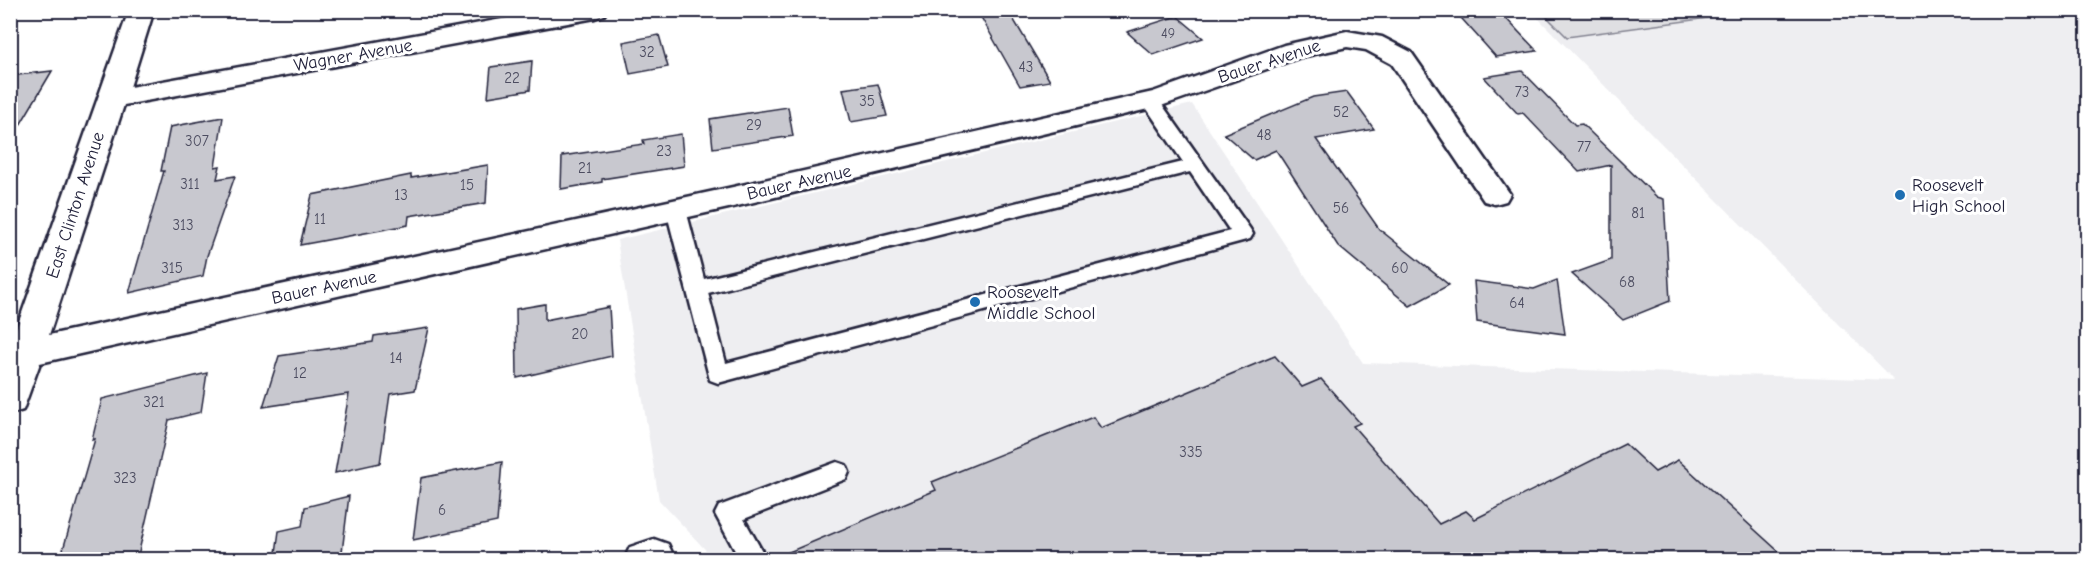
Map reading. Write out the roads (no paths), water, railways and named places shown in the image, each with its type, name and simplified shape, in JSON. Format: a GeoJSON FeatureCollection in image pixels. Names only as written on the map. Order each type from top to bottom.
{"type":"FeatureCollection","features":[{"type":"Feature","properties":{"kind":"street","name":"East Clinton Avenue"},"geometry":{"type":"LineString","coordinates":[[10,400],[141,10]]}},
{"type":"Feature","properties":{"kind":"street","name":"Wagner Avenue"},"geometry":{"type":"LineString","coordinates":[[110,99],[595,10]]}},
{"type":"Feature","properties":{"kind":"street","name":"Bauer Avenue"},"geometry":{"type":"LineString","coordinates":[[26,353],[676,210],[1150,100],[1324,42],[1347,39],[1373,43],[1402,58],[1494,194]]}},
{"type":"Feature","properties":{"kind":"lane"},"geometry":{"type":"LineString","coordinates":[[676,210],[718,374],[1243,234],[1150,100]]}},
{"type":"Feature","properties":{"kind":"lane"},"geometry":{"type":"LineString","coordinates":[[696,288],[1195,165]]}},
{"type":"Feature","properties":{"kind":"lane"},"geometry":{"type":"LineString","coordinates":[[754,560],[728,514],[837,471]]}},
{"type":"Feature","properties":{"kind":"place","name":"Roosevelt High School"},"geometry":{"type":"Point","coordinates":[1900,195]}},
{"type":"Feature","properties":{"kind":"place","name":"Roosevelt Middle School"},"geometry":{"type":"Point","coordinates":[975,302]}}]}
